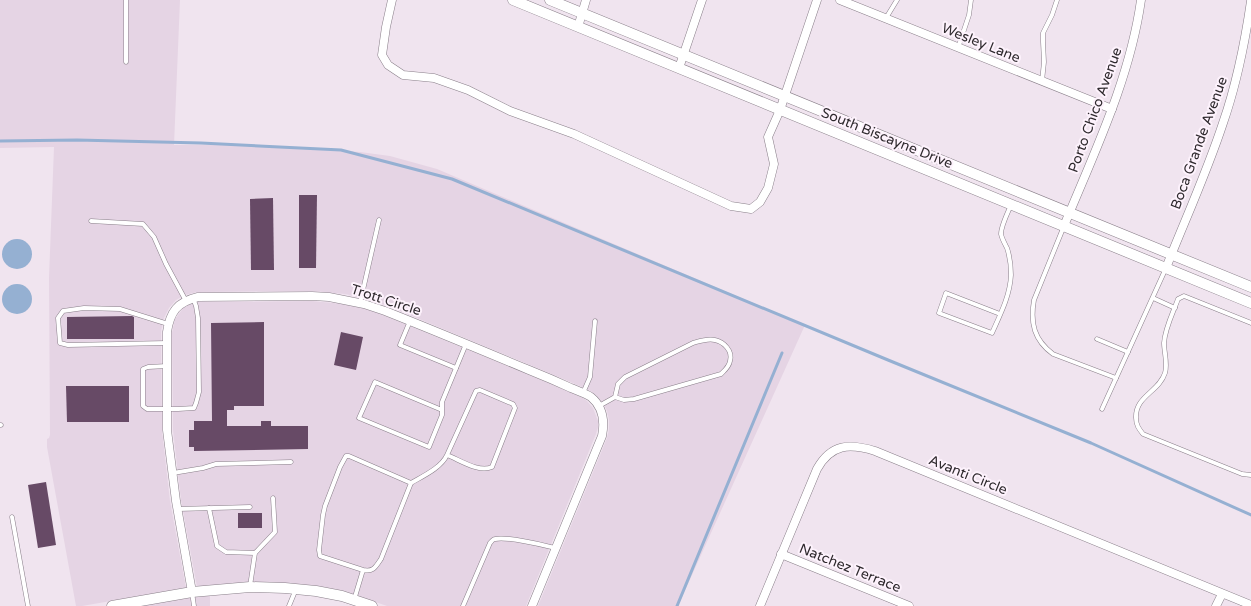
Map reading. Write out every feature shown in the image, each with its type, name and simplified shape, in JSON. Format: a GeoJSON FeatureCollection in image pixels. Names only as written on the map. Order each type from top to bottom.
{"type":"FeatureCollection","features":[{"type":"Feature","properties":{"kind":"street"},"geometry":{"type":"LineString","coordinates":[[392,0],[382,55],[388,65],[403,75],[434,78],[468,90],[510,111],[574,134],[731,206],[751,209],[760,202],[768,188],[774,164],[768,137],[780,110],[817,0]]}},
{"type":"Feature","properties":{"kind":"street","name":"South Biscayne Drive"},"geometry":{"type":"LineString","coordinates":[[513,0],[1251,303]]}},
{"type":"Feature","properties":{"kind":"street","name":"South Biscayne Drive"},"geometry":{"type":"LineString","coordinates":[[550,0],[1251,287]]}},
{"type":"Feature","properties":{"kind":"street"},"geometry":{"type":"LineString","coordinates":[[578,27],[586,0]]}},
{"type":"Feature","properties":{"kind":"street"},"geometry":{"type":"LineString","coordinates":[[679,68],[702,0]]}},
{"type":"Feature","properties":{"kind":"street","name":"Wesley Lane"},"geometry":{"type":"LineString","coordinates":[[840,0],[1112,110]]}},
{"type":"Feature","properties":{"kind":"street","name":"Porto Chico Avenue"},"geometry":{"type":"LineString","coordinates":[[1064,226],[1112,110],[1124,76],[1133,42],[1141,0]]}},
{"type":"Feature","properties":{"kind":"street","name":"Boca Grande Avenue"},"geometry":{"type":"LineString","coordinates":[[1166,268],[1224,122],[1246,35],[1251,1]]}},
{"type":"Feature","properties":{"kind":"street","name":"Trott Circle"},"geometry":{"type":"LineString","coordinates":[[189,299],[198,297],[312,296],[344,299],[360,303],[386,310],[583,393],[591,398],[598,406]]}},
{"type":"Feature","properties":{"kind":"street"},"geometry":{"type":"LineString","coordinates":[[189,299],[174,311],[168,324],[167,430],[177,509],[192,592]]}},
{"type":"Feature","properties":{"kind":"street"},"geometry":{"type":"LineString","coordinates":[[532,606],[602,436],[604,420],[602,412],[598,406]]}},
{"type":"Feature","properties":{"kind":"street","name":"Avanti Circle"},"geometry":{"type":"LineString","coordinates":[[760,606],[817,469],[821,462],[832,452],[842,447],[850,446],[861,446],[883,454],[1251,606]]}},
{"type":"Feature","properties":{"kind":"street","name":"Natchez Terrace"},"geometry":{"type":"LineString","coordinates":[[781,554],[909,606]]}},
{"type":"Feature","properties":{"kind":"street"},"geometry":{"type":"LineString","coordinates":[[112,606],[192,592],[250,587],[296,589],[342,596],[372,606]]}},
{"type":"Feature","properties":{"kind":"street"},"geometry":{"type":"LineString","coordinates":[[1216,606],[1222,594]]}},
{"type":"Feature","properties":{"kind":"lane"},"geometry":{"type":"LineString","coordinates":[[126,0],[126,62]]}},
{"type":"Feature","properties":{"kind":"lane"},"geometry":{"type":"LineString","coordinates":[[885,18],[897,0]]}},
{"type":"Feature","properties":{"kind":"lane"},"geometry":{"type":"LineString","coordinates":[[958,48],[969,15],[971,0]]}},
{"type":"Feature","properties":{"kind":"lane"},"geometry":{"type":"LineString","coordinates":[[1042,81],[1044,62],[1042,42],[1043,34],[1057,0]]}},
{"type":"Feature","properties":{"kind":"lane"},"geometry":{"type":"LineString","coordinates":[[1000,314],[946,293],[939,313],[992,334],[1000,314],[1009,290],[1011,275],[1010,261],[1001,234],[1011,204]]}},
{"type":"Feature","properties":{"kind":"lane"},"geometry":{"type":"LineString","coordinates":[[360,303],[379,220]]}},
{"type":"Feature","properties":{"kind":"lane"},"geometry":{"type":"LineString","coordinates":[[91,221],[143,224],[154,237],[166,264],[189,299],[196,306],[198,318],[199,392],[194,408],[147,409],[143,406],[143,369],[148,366],[167,366]]}},
{"type":"Feature","properties":{"kind":"lane"},"geometry":{"type":"LineString","coordinates":[[1064,226],[1034,300],[1032,322],[1035,332],[1040,342],[1053,354],[1116,378]]}},
{"type":"Feature","properties":{"kind":"lane"},"geometry":{"type":"LineString","coordinates":[[1102,409],[1166,268]]}},
{"type":"Feature","properties":{"kind":"lane"},"geometry":{"type":"LineString","coordinates":[[1251,323],[1184,296],[1178,299],[1166,331],[1164,342],[1166,362],[1165,373],[1158,385],[1143,397],[1135,415],[1138,429],[1143,434],[1242,474],[1251,475]]}},
{"type":"Feature","properties":{"kind":"lane"},"geometry":{"type":"LineString","coordinates":[[1153,298],[1174,308]]}},
{"type":"Feature","properties":{"kind":"lane"},"geometry":{"type":"LineString","coordinates":[[167,343],[68,345],[60,343],[58,318],[63,311],[84,308],[120,309],[168,324]]}},
{"type":"Feature","properties":{"kind":"lane"},"geometry":{"type":"LineString","coordinates":[[411,321],[400,345],[456,368]]}},
{"type":"Feature","properties":{"kind":"lane"},"geometry":{"type":"LineString","coordinates":[[583,393],[590,377],[595,321]]}},
{"type":"Feature","properties":{"kind":"lane"},"geometry":{"type":"LineString","coordinates":[[1097,339],[1128,352]]}},
{"type":"Feature","properties":{"kind":"lane"},"geometry":{"type":"LineString","coordinates":[[598,406],[615,397],[624,400],[634,399],[721,374],[727,368],[731,360],[729,350],[723,343],[714,340],[693,342],[625,376],[618,384],[615,397]]}},
{"type":"Feature","properties":{"kind":"lane"},"geometry":{"type":"LineString","coordinates":[[442,410],[375,382],[359,418],[429,447],[442,415],[442,410],[442,402],[466,344]]}},
{"type":"Feature","properties":{"kind":"lane"},"geometry":{"type":"LineString","coordinates":[[412,483],[346,456],[340,467],[325,506],[320,543],[320,556],[362,570],[371,570],[376,567],[381,559],[412,483],[431,471],[445,459],[476,390],[480,390],[513,404],[515,408],[492,467],[488,469],[480,469],[447,455]]}},
{"type":"Feature","properties":{"kind":"lane"},"geometry":{"type":"LineString","coordinates":[[172,473],[203,468],[216,464],[291,462]]}},
{"type":"Feature","properties":{"kind":"lane"},"geometry":{"type":"LineString","coordinates":[[250,587],[255,553],[274,532],[274,498]]}},
{"type":"Feature","properties":{"kind":"lane"},"geometry":{"type":"LineString","coordinates":[[177,509],[250,507]]}},
{"type":"Feature","properties":{"kind":"lane"},"geometry":{"type":"LineString","coordinates":[[210,508],[216,546],[226,552],[255,553]]}},
{"type":"Feature","properties":{"kind":"lane"},"geometry":{"type":"LineString","coordinates":[[12,517],[28,606]]}},
{"type":"Feature","properties":{"kind":"lane"},"geometry":{"type":"LineString","coordinates":[[463,606],[490,542],[494,539],[534,542],[556,548]]}},
{"type":"Feature","properties":{"kind":"lane"},"geometry":{"type":"LineString","coordinates":[[354,600],[362,570]]}},
{"type":"Feature","properties":{"kind":"lane"},"geometry":{"type":"LineString","coordinates":[[289,606],[296,589]]}},
{"type":"Feature","properties":{"kind":"lane"},"geometry":{"type":"LineString","coordinates":[[192,592],[194,606]]}},
{"type":"Feature","properties":{"kind":"shaded area"},"geometry":{"type":"Polygon","coordinates":[[[0,0],[180,0],[174,145],[246,144],[360,152],[390,156],[437,169],[805,325],[678,606],[538,606],[607,438],[609,420],[607,411],[603,403],[596,395],[589,390],[554,375],[388,306],[345,294],[312,291],[197,292],[185,295],[176,300],[169,308],[163,320],[161,332],[162,431],[170,501],[186,588],[76,606],[47,447],[47,439],[50,435],[49,278],[54,147],[0,148],[0,0]]]}},
{"type":"Feature","properties":{"kind":"shaded area"},"geometry":{"type":"Polygon","coordinates":[[[312,301],[343,304],[363,308],[383,315],[583,398],[593,408],[598,421],[596,434],[526,606],[387,606],[344,591],[317,586],[285,583],[250,582],[197,587],[181,500],[173,430],[172,333],[175,319],[184,307],[198,302],[312,301]]]}},
{"type":"Feature","properties":{"kind":"shaded area"},"geometry":{"type":"Polygon","coordinates":[[[210,595],[210,606],[140,606],[193,597],[210,595]]]}},
{"type":"Feature","properties":{"kind":"water"},"geometry":{"type":"Polygon","coordinates":[[[17,239],[23,240],[31,248],[31,260],[23,268],[17,269],[11,268],[3,260],[2,254],[3,248],[11,240],[17,239]]]}},
{"type":"Feature","properties":{"kind":"water"},"geometry":{"type":"Polygon","coordinates":[[[17,284],[23,285],[31,293],[31,305],[23,313],[17,314],[11,313],[3,305],[2,299],[3,293],[11,285],[17,284]]]}},
{"type":"Feature","properties":{"kind":"building"},"geometry":{"type":"Polygon","coordinates":[[[299,195],[317,195],[316,268],[299,268],[299,195]]]}},
{"type":"Feature","properties":{"kind":"building"},"geometry":{"type":"Polygon","coordinates":[[[273,198],[274,270],[251,270],[250,199],[273,198]]]}},
{"type":"Feature","properties":{"kind":"building"},"geometry":{"type":"Polygon","coordinates":[[[67,317],[134,317],[134,339],[67,339],[67,317]]]}},
{"type":"Feature","properties":{"kind":"building"},"geometry":{"type":"Polygon","coordinates":[[[264,322],[264,406],[234,406],[234,410],[227,410],[227,426],[261,426],[261,421],[271,421],[271,426],[308,426],[308,449],[194,451],[194,447],[189,447],[189,430],[194,430],[194,421],[212,421],[211,323],[264,322]]]}},
{"type":"Feature","properties":{"kind":"building"},"geometry":{"type":"Polygon","coordinates":[[[341,332],[363,337],[356,370],[334,365],[341,332]]]}},
{"type":"Feature","properties":{"kind":"building"},"geometry":{"type":"Polygon","coordinates":[[[66,386],[129,386],[129,422],[67,422],[66,386]]]}},
{"type":"Feature","properties":{"kind":"building"},"geometry":{"type":"Polygon","coordinates":[[[46,482],[56,545],[38,548],[28,485],[46,482]]]}},
{"type":"Feature","properties":{"kind":"building"},"geometry":{"type":"Polygon","coordinates":[[[238,513],[262,513],[262,528],[238,528],[238,513]]]}},
{"type":"Feature","properties":{"kind":"waterway"},"geometry":{"type":"LineString","coordinates":[[0,141],[77,140],[201,143],[341,150],[452,179],[1091,443],[1251,515]]}},
{"type":"Feature","properties":{"kind":"waterway"},"geometry":{"type":"LineString","coordinates":[[677,606],[782,353]]}}]}
